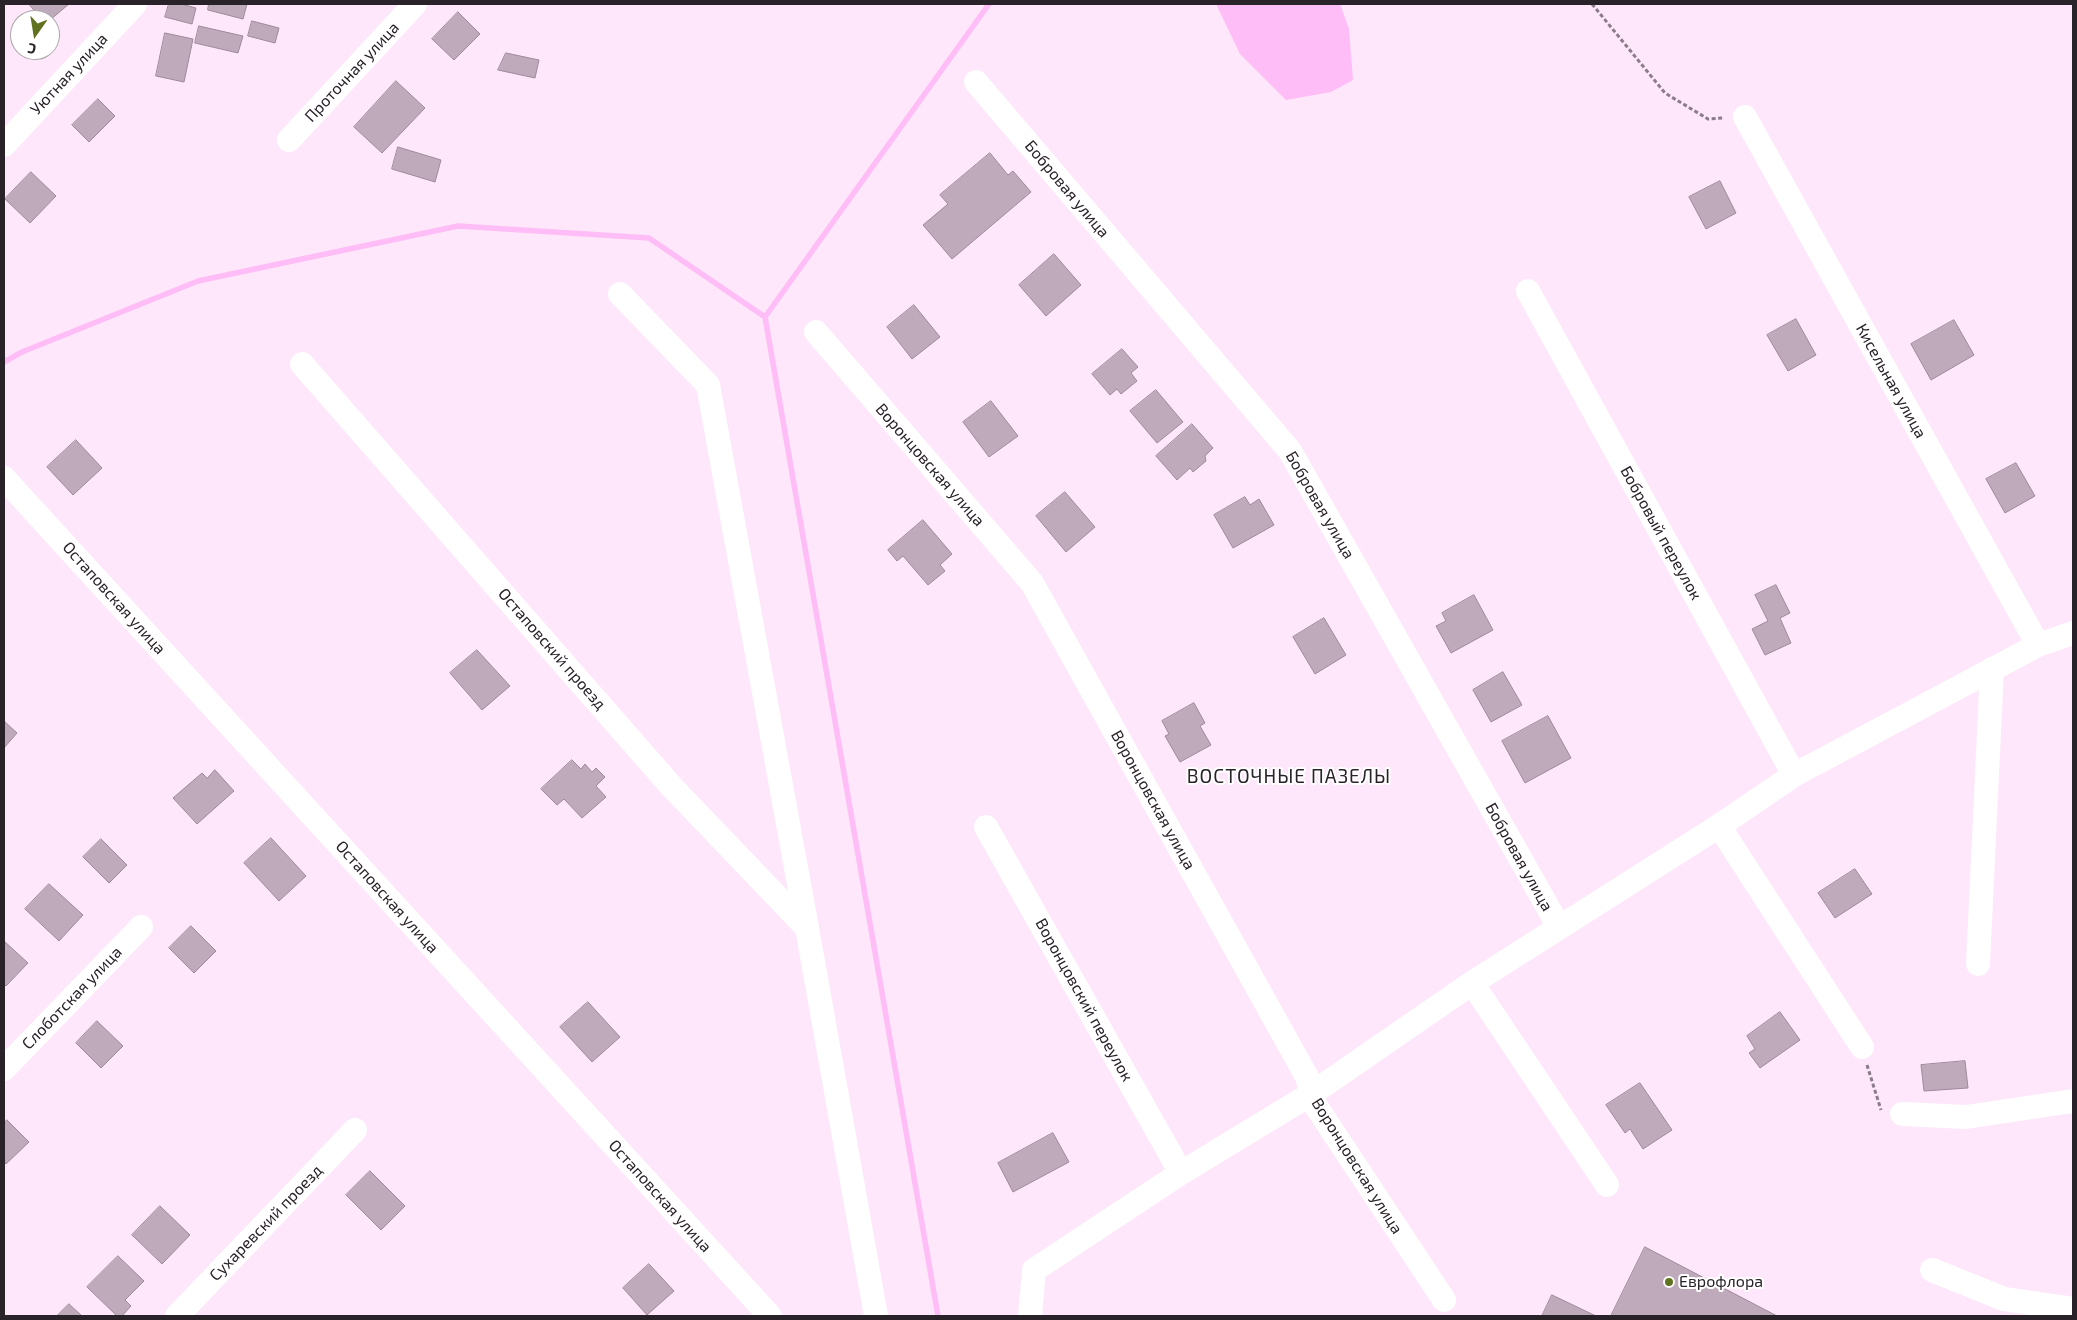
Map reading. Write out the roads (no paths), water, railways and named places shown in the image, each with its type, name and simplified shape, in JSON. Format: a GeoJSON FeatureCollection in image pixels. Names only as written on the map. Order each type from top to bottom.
{"type":"FeatureCollection","features":[{"type":"Feature","properties":{"kind":"street","name":"Уютная улица"},"geometry":{"type":"LineString","coordinates":[[4,145],[135,4]]}},
{"type":"Feature","properties":{"kind":"street","name":"Проточная улица"},"geometry":{"type":"LineString","coordinates":[[289,140],[415,4]]}},
{"type":"Feature","properties":{"kind":"street","name":"Бобровая улица"},"geometry":{"type":"LineString","coordinates":[[976,82],[1290,451],[1559,927]]}},
{"type":"Feature","properties":{"kind":"street","name":"Кисельная улица"},"geometry":{"type":"LineString","coordinates":[[1744,117],[2038,645]]}},
{"type":"Feature","properties":{"kind":"street","name":"Бобровый переулок"},"geometry":{"type":"LineString","coordinates":[[1528,292],[1794,775]]}},
{"type":"Feature","properties":{"kind":"street"},"geometry":{"type":"LineString","coordinates":[[620,294],[708,385],[876,1316]]}},
{"type":"Feature","properties":{"kind":"street","name":"Воронцовская улица"},"geometry":{"type":"LineString","coordinates":[[816,332],[1032,583],[1307,1076],[1314,1103],[1444,1300]]}},
{"type":"Feature","properties":{"kind":"street","name":"Остаповский проезд"},"geometry":{"type":"LineString","coordinates":[[302,364],[671,786],[807,928]]}},
{"type":"Feature","properties":{"kind":"street","name":"Остаповская улица"},"geometry":{"type":"LineString","coordinates":[[4,478],[770,1316]]}},
{"type":"Feature","properties":{"kind":"street"},"geometry":{"type":"LineString","coordinates":[[1030,1316],[1034,1270],[1181,1173],[1311,1094],[1472,982],[1719,826],[1794,775],[2038,645],[2073,633]]}},
{"type":"Feature","properties":{"kind":"street"},"geometry":{"type":"LineString","coordinates":[[1978,964],[1992,669]]}},
{"type":"Feature","properties":{"kind":"street"},"geometry":{"type":"LineString","coordinates":[[1719,826],[1862,1047]]}},
{"type":"Feature","properties":{"kind":"street","name":"Воронцовский переулок"},"geometry":{"type":"LineString","coordinates":[[986,827],[1181,1173]]}},
{"type":"Feature","properties":{"kind":"street","name":"Слоботская улица"},"geometry":{"type":"LineString","coordinates":[[4,1070],[141,927]]}},
{"type":"Feature","properties":{"kind":"street"},"geometry":{"type":"LineString","coordinates":[[1472,982],[1607,1185]]}},
{"type":"Feature","properties":{"kind":"street"},"geometry":{"type":"LineString","coordinates":[[1902,1114],[1966,1117],[2073,1101]]}},
{"type":"Feature","properties":{"kind":"street","name":"Сухаревский проезд"},"geometry":{"type":"LineString","coordinates":[[177,1316],[355,1130]]}},
{"type":"Feature","properties":{"kind":"street"},"geometry":{"type":"LineString","coordinates":[[1932,1270],[2004,1299],[2073,1309]]}},
{"type":"Feature","properties":{"kind":"waterway"},"geometry":{"type":"LineString","coordinates":[[938,1316],[765,317],[989,4]]}},
{"type":"Feature","properties":{"kind":"waterway"},"geometry":{"type":"LineString","coordinates":[[4,362],[22,352],[198,281],[458,226],[649,238],[765,317]]}},
{"type":"Feature","properties":{"kind":"place","name":"Еврофлора"},"geometry":{"type":"Point","coordinates":[1669,1282]}},
{"type":"Feature","properties":{"kind":"district","name":"ВОСТОЧНЫЕ ПАЗЕЛЫ"},"geometry":{"type":"Point","coordinates":[1289,777]}}]}
